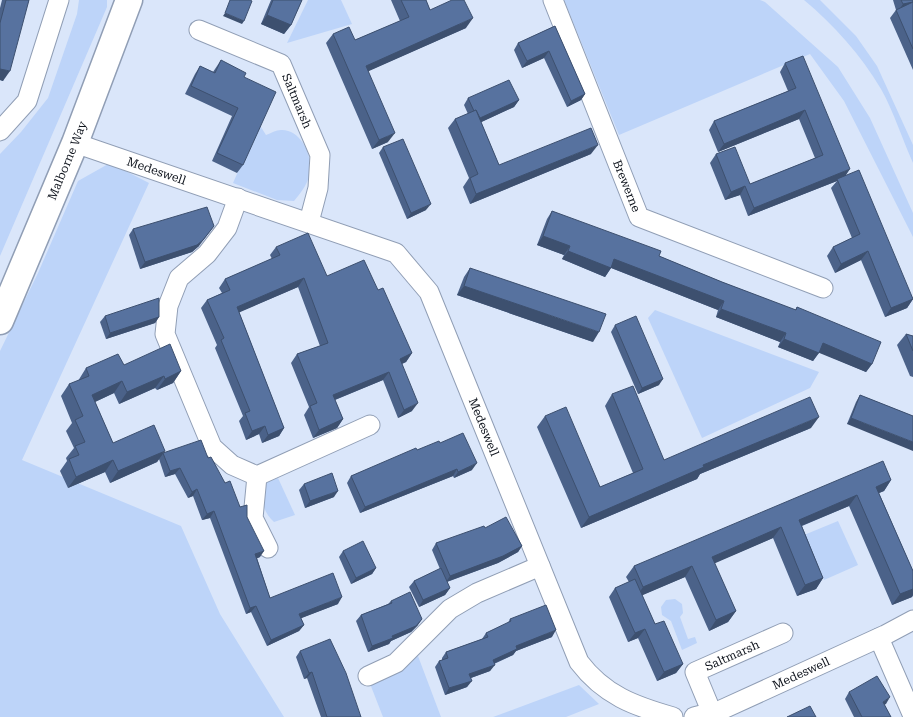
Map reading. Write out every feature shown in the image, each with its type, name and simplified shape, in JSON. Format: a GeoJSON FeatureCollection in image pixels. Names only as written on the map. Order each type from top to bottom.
{"type":"FeatureCollection","features":[{"type":"Feature","properties":{"kind":"street"},"geometry":{"type":"LineString","coordinates":[[0,131],[27,101],[60,0]]}},
{"type":"Feature","properties":{"kind":"street","name":"Malborne Way"},"geometry":{"type":"LineString","coordinates":[[0,320],[75,143],[129,0]]}},
{"type":"Feature","properties":{"kind":"street","name":"Brewerne"},"geometry":{"type":"LineString","coordinates":[[553,0],[639,217],[823,288]]}},
{"type":"Feature","properties":{"kind":"street","name":"Saltmarsh"},"geometry":{"type":"LineString","coordinates":[[199,30],[281,64],[320,154],[318,188],[309,222]]}},
{"type":"Feature","properties":{"kind":"street","name":"Medeswell"},"geometry":{"type":"LineString","coordinates":[[75,143],[396,253],[429,292],[579,662],[602,688],[645,710],[673,717]]}},
{"type":"Feature","properties":{"kind":"street"},"geometry":{"type":"LineString","coordinates":[[238,198],[227,228],[207,254],[179,278],[168,306],[165,334],[212,448],[232,465],[257,476],[370,425]]}},
{"type":"Feature","properties":{"kind":"street"},"geometry":{"type":"LineString","coordinates":[[257,476],[253,518],[268,548]]}},
{"type":"Feature","properties":{"kind":"street"},"geometry":{"type":"LineString","coordinates":[[368,676],[396,663],[450,609],[478,593],[540,566]]}},
{"type":"Feature","properties":{"kind":"street","name":"Medeswell"},"geometry":{"type":"LineString","coordinates":[[703,715],[879,638],[913,620]]}},
{"type":"Feature","properties":{"kind":"street","name":"Saltmarsh"},"geometry":{"type":"LineString","coordinates":[[703,715],[695,672],[783,633]]}},
{"type":"Feature","properties":{"kind":"street"},"geometry":{"type":"LineString","coordinates":[[879,638],[913,716]]}},
{"type":"Feature","properties":{"kind":"shaded area"},"geometry":{"type":"Polygon","coordinates":[[[79,0],[107,0],[107,7],[0,256],[0,154],[21,132],[48,98],[77,14],[79,0]]]}},
{"type":"Feature","properties":{"kind":"shaded area"},"geometry":{"type":"Polygon","coordinates":[[[308,0],[341,0],[352,24],[287,43],[308,0]]]}},
{"type":"Feature","properties":{"kind":"shaded area"},"geometry":{"type":"Polygon","coordinates":[[[564,0],[760,0],[765,2],[838,67],[870,118],[913,213],[913,237],[844,101],[810,54],[619,135],[564,0]]]}},
{"type":"Feature","properties":{"kind":"shaded area"},"geometry":{"type":"Polygon","coordinates":[[[804,0],[820,0],[856,36],[877,66],[913,145],[913,163],[890,107],[865,64],[826,20],[804,0]]]}},
{"type":"Feature","properties":{"kind":"shaded area"},"geometry":{"type":"Polygon","coordinates":[[[259,124],[266,135],[281,130],[294,134],[307,150],[310,174],[305,187],[294,201],[277,200],[233,183],[259,124]]]}},
{"type":"Feature","properties":{"kind":"shaded area"},"geometry":{"type":"Polygon","coordinates":[[[110,163],[149,183],[22,460],[181,526],[220,614],[284,717],[0,717],[0,351],[38,273],[78,181],[110,163]]]}},
{"type":"Feature","properties":{"kind":"shaded area"},"geometry":{"type":"Polygon","coordinates":[[[655,310],[819,372],[810,388],[702,438],[648,318],[655,310]]]}},
{"type":"Feature","properties":{"kind":"shaded area"},"geometry":{"type":"Polygon","coordinates":[[[278,478],[295,515],[274,522],[265,509],[263,489],[264,483],[278,478]]]}},
{"type":"Feature","properties":{"kind":"shaded area"},"geometry":{"type":"Polygon","coordinates":[[[838,521],[858,565],[824,580],[804,535],[838,521]]]}},
{"type":"Feature","properties":{"kind":"shaded area"},"geometry":{"type":"Polygon","coordinates":[[[675,599],[682,604],[683,613],[680,617],[688,639],[695,637],[697,643],[682,650],[671,621],[662,615],[661,607],[666,600],[675,599]]]}},
{"type":"Feature","properties":{"kind":"shaded area"},"geometry":{"type":"Polygon","coordinates":[[[418,656],[441,717],[383,717],[367,676],[395,667],[418,656]]]}},
{"type":"Feature","properties":{"kind":"shaded area"},"geometry":{"type":"Polygon","coordinates":[[[579,685],[599,704],[566,717],[493,717],[579,685]]]}},
{"type":"Feature","properties":{"kind":"building"},"geometry":{"type":"Polygon","coordinates":[[[6,0],[29,0],[10,71],[0,69],[0,23],[6,0]]]}},
{"type":"Feature","properties":{"kind":"building"},"geometry":{"type":"Polygon","coordinates":[[[230,0],[252,1],[244,21],[225,13],[230,0]]]}},
{"type":"Feature","properties":{"kind":"building"},"geometry":{"type":"Polygon","coordinates":[[[273,0],[302,0],[291,25],[267,15],[273,0]]]}},
{"type":"Feature","properties":{"kind":"building"},"geometry":{"type":"Polygon","coordinates":[[[401,0],[426,0],[430,10],[452,0],[464,0],[473,18],[366,66],[395,133],[379,140],[333,34],[349,27],[355,40],[409,17],[401,0]]]}},
{"type":"Feature","properties":{"kind":"building"},"geometry":{"type":"Polygon","coordinates":[[[901,0],[913,0],[913,2],[903,4],[901,0]]]}},
{"type":"Feature","properties":{"kind":"building"},"geometry":{"type":"Polygon","coordinates":[[[913,2],[913,49],[896,10],[913,2]]]}},
{"type":"Feature","properties":{"kind":"building"},"geometry":{"type":"Polygon","coordinates":[[[555,26],[585,94],[571,101],[549,51],[527,61],[518,43],[555,26]]]}},
{"type":"Feature","properties":{"kind":"building"},"geometry":{"type":"Polygon","coordinates":[[[803,56],[850,169],[754,208],[745,186],[731,192],[716,154],[735,147],[750,184],[823,155],[805,110],[724,144],[714,121],[796,88],[785,63],[803,56]]]}},
{"type":"Feature","properties":{"kind":"building"},"geometry":{"type":"Polygon","coordinates":[[[221,60],[246,73],[244,77],[276,92],[243,165],[217,153],[238,108],[191,86],[200,66],[215,73],[221,60]]]}},
{"type":"Feature","properties":{"kind":"building"},"geometry":{"type":"Polygon","coordinates":[[[509,80],[519,100],[480,118],[476,110],[474,111],[468,98],[509,80]]]}},
{"type":"Feature","properties":{"kind":"building"},"geometry":{"type":"Polygon","coordinates":[[[476,110],[499,165],[591,128],[598,145],[476,194],[470,178],[478,174],[455,119],[476,110]]]}},
{"type":"Feature","properties":{"kind":"building"},"geometry":{"type":"Polygon","coordinates":[[[403,139],[431,204],[411,213],[383,147],[403,139]]]}},
{"type":"Feature","properties":{"kind":"building"},"geometry":{"type":"Polygon","coordinates":[[[859,170],[913,299],[891,308],[868,251],[841,264],[833,247],[860,234],[837,179],[859,170]]]}},
{"type":"Feature","properties":{"kind":"building"},"geometry":{"type":"Polygon","coordinates":[[[207,207],[214,226],[203,240],[197,245],[145,262],[133,229],[207,207]]]}},
{"type":"Feature","properties":{"kind":"building"},"geometry":{"type":"Polygon","coordinates":[[[552,211],[661,251],[659,256],[796,310],[797,307],[881,342],[872,364],[823,343],[819,353],[784,339],[786,333],[721,309],[724,301],[614,259],[611,268],[568,251],[570,246],[543,236],[552,211]]]}},
{"type":"Feature","properties":{"kind":"building"},"geometry":{"type":"Polygon","coordinates":[[[308,233],[327,276],[364,260],[378,290],[383,288],[412,353],[400,359],[418,403],[404,410],[389,372],[333,395],[343,419],[319,430],[310,406],[317,403],[297,354],[328,343],[304,278],[237,307],[284,428],[268,435],[265,426],[252,431],[245,413],[250,411],[221,340],[224,338],[207,300],[230,290],[225,279],[280,255],[276,247],[308,233]]]}},
{"type":"Feature","properties":{"kind":"building"},"geometry":{"type":"Polygon","coordinates":[[[470,268],[606,314],[599,332],[464,286],[470,268]]]}},
{"type":"Feature","properties":{"kind":"building"},"geometry":{"type":"Polygon","coordinates":[[[159,298],[159,317],[110,333],[105,316],[159,298]]]}},
{"type":"Feature","properties":{"kind":"building"},"geometry":{"type":"Polygon","coordinates":[[[636,316],[663,379],[642,388],[615,325],[636,316]]]}},
{"type":"Feature","properties":{"kind":"building"},"geometry":{"type":"Polygon","coordinates":[[[906,334],[913,336],[913,351],[906,334]]]}},
{"type":"Feature","properties":{"kind":"building"},"geometry":{"type":"Polygon","coordinates":[[[170,344],[181,371],[165,379],[164,376],[127,392],[122,381],[92,395],[113,443],[154,425],[165,451],[118,471],[113,460],[76,477],[69,459],[79,455],[75,446],[85,442],[75,420],[83,416],[69,384],[89,376],[86,368],[118,354],[124,365],[170,344]]]}},
{"type":"Feature","properties":{"kind":"building"},"geometry":{"type":"Polygon","coordinates":[[[633,386],[664,460],[810,397],[819,417],[703,465],[704,467],[589,517],[545,416],[566,407],[600,487],[643,469],[612,394],[633,386]]]}},
{"type":"Feature","properties":{"kind":"building"},"geometry":{"type":"Polygon","coordinates":[[[860,395],[913,416],[913,442],[851,418],[860,395]]]}},
{"type":"Feature","properties":{"kind":"building"},"geometry":{"type":"Polygon","coordinates":[[[463,433],[477,463],[458,472],[457,469],[365,507],[351,476],[416,448],[417,450],[439,441],[440,443],[463,433]]]}},
{"type":"Feature","properties":{"kind":"building"},"geometry":{"type":"Polygon","coordinates":[[[201,440],[208,458],[211,457],[225,483],[230,481],[240,507],[247,505],[247,517],[264,551],[255,554],[270,598],[333,573],[342,597],[299,614],[304,625],[271,640],[256,606],[250,608],[214,511],[207,514],[197,489],[192,492],[180,468],[170,471],[163,453],[201,440]]]}},
{"type":"Feature","properties":{"kind":"building"},"geometry":{"type":"Polygon","coordinates":[[[883,461],[891,480],[876,487],[913,571],[913,589],[900,594],[857,495],[799,520],[823,578],[805,585],[781,527],[712,557],[736,611],[716,620],[692,566],[643,587],[634,566],[883,461]]]}},
{"type":"Feature","properties":{"kind":"building"},"geometry":{"type":"Polygon","coordinates":[[[332,473],[338,491],[310,501],[304,484],[332,473]]]}},
{"type":"Feature","properties":{"kind":"building"},"geometry":{"type":"Polygon","coordinates":[[[506,517],[522,546],[503,556],[450,576],[436,543],[484,526],[485,528],[506,517]]]}},
{"type":"Feature","properties":{"kind":"building"},"geometry":{"type":"Polygon","coordinates":[[[363,541],[376,568],[356,578],[343,551],[363,541]]]}},
{"type":"Feature","properties":{"kind":"building"},"geometry":{"type":"Polygon","coordinates":[[[441,568],[450,588],[423,600],[414,581],[441,568]]]}},
{"type":"Feature","properties":{"kind":"building"},"geometry":{"type":"Polygon","coordinates":[[[635,579],[655,624],[664,621],[683,664],[664,672],[645,629],[635,633],[615,588],[635,579]]]}},
{"type":"Feature","properties":{"kind":"building"},"geometry":{"type":"Polygon","coordinates":[[[410,592],[422,619],[416,626],[372,646],[361,615],[392,603],[391,601],[410,592]]]}},
{"type":"Feature","properties":{"kind":"building"},"geometry":{"type":"Polygon","coordinates":[[[546,605],[556,630],[516,646],[517,649],[493,660],[495,665],[469,674],[472,681],[449,688],[439,661],[448,658],[446,652],[488,637],[486,633],[511,621],[510,619],[546,605]]]}},
{"type":"Feature","properties":{"kind":"building"},"geometry":{"type":"Polygon","coordinates":[[[330,639],[346,673],[361,717],[327,717],[312,672],[309,673],[300,651],[330,639]]]}},
{"type":"Feature","properties":{"kind":"building"},"geometry":{"type":"Polygon","coordinates":[[[877,676],[890,697],[883,702],[891,717],[862,717],[849,692],[877,676]]]}},
{"type":"Feature","properties":{"kind":"building"},"geometry":{"type":"Polygon","coordinates":[[[810,706],[816,717],[787,717],[810,706]]]}}]}
